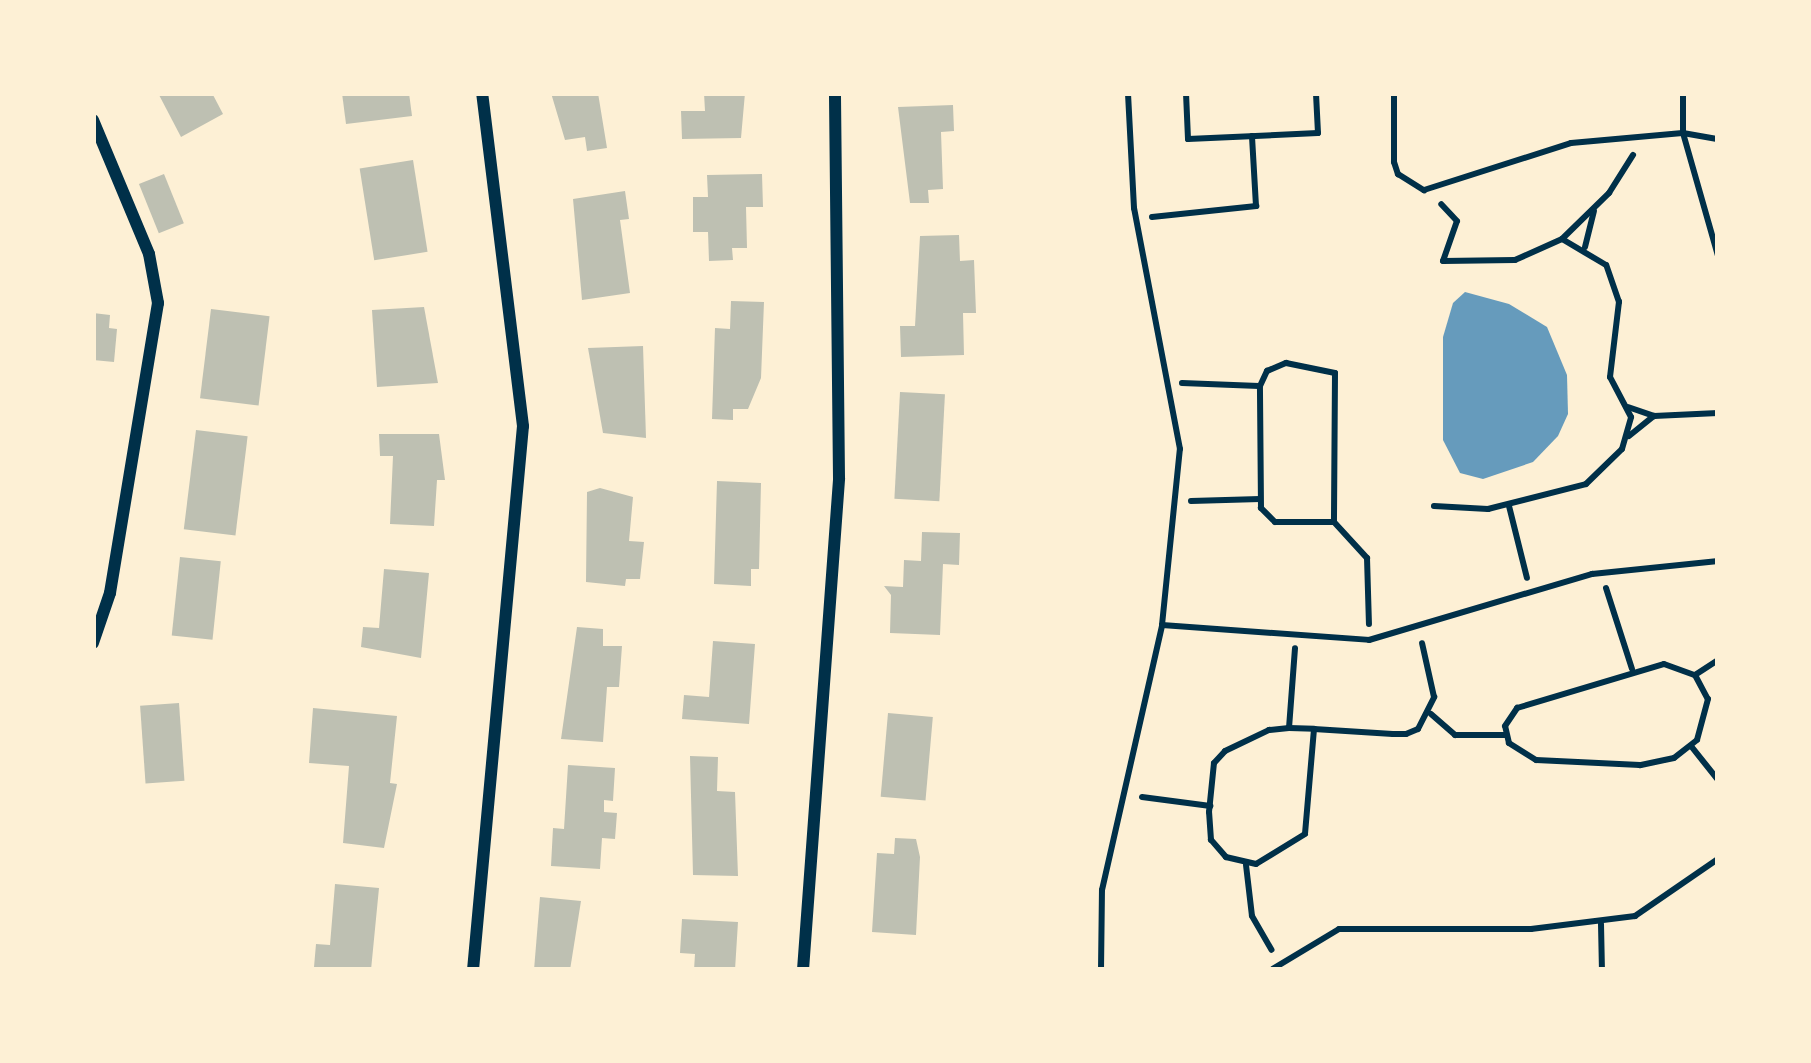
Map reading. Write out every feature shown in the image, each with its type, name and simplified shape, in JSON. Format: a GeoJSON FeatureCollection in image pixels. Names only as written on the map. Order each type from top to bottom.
{"type":"FeatureCollection","features":[{"type":"Feature","properties":{"kind":"street"},"geometry":{"type":"LineString","coordinates":[[473,970],[523,426],[482,93]]}},
{"type":"Feature","properties":{"kind":"street"},"geometry":{"type":"LineString","coordinates":[[803,970],[839,478],[835,93]]}},
{"type":"Feature","properties":{"kind":"street"},"geometry":{"type":"LineString","coordinates":[[93,120],[149,254],[158,303],[110,593],[93,643]]}},
{"type":"Feature","properties":{"kind":"lane"},"geometry":{"type":"LineString","coordinates":[[1101,970],[1102,890],[1162,625],[1176,502],[1172,383],[1136,218],[1128,93]]}},
{"type":"Feature","properties":{"kind":"lane"},"geometry":{"type":"LineString","coordinates":[[1394,93],[1394,162],[1398,174],[1424,190],[1533,151],[1640,135],[1683,133],[1718,139]]}},
{"type":"Feature","properties":{"kind":"lane"},"geometry":{"type":"LineString","coordinates":[[1683,93],[1683,133],[1718,256]]}},
{"type":"Feature","properties":{"kind":"lane"},"geometry":{"type":"LineString","coordinates":[[1162,625],[1296,639],[1369,640],[1601,573],[1718,561]]}},
{"type":"Feature","properties":{"kind":"lane"},"geometry":{"type":"LineString","coordinates":[[1270,970],[1339,929],[1600,924],[1635,916],[1718,859]]}},
{"type":"Feature","properties":{"kind":"lane"},"geometry":{"type":"LineString","coordinates":[[1600,924],[1602,970]]}},
{"type":"Feature","properties":{"kind":"lane"},"geometry":{"type":"LineString","coordinates":[[1283,960],[1283,970]]}},
{"type":"Feature","properties":{"kind":"path"},"geometry":{"type":"LineString","coordinates":[[1186,93],[1189,139],[1318,133],[1316,93]]}},
{"type":"Feature","properties":{"kind":"path"},"geometry":{"type":"LineString","coordinates":[[1424,190],[1457,221],[1442,261],[1488,262],[1528,256],[1562,239],[1620,179],[1640,135]]}},
{"type":"Feature","properties":{"kind":"path"},"geometry":{"type":"LineString","coordinates":[[1136,218],[1256,206],[1252,136]]}},
{"type":"Feature","properties":{"kind":"path"},"geometry":{"type":"LineString","coordinates":[[1585,247],[1594,207]]}},
{"type":"Feature","properties":{"kind":"path"},"geometry":{"type":"LineString","coordinates":[[1562,239],[1585,247],[1606,265],[1618,292],[1608,363],[1628,407],[1629,436]]}},
{"type":"Feature","properties":{"kind":"path"},"geometry":{"type":"LineString","coordinates":[[1334,522],[1274,522],[1260,499],[1260,386],[1268,371],[1286,363],[1335,373],[1334,522],[1367,558],[1369,640]]}},
{"type":"Feature","properties":{"kind":"path"},"geometry":{"type":"LineString","coordinates":[[1172,383],[1260,386]]}},
{"type":"Feature","properties":{"kind":"path"},"geometry":{"type":"LineString","coordinates":[[1628,407],[1654,416],[1718,413]]}},
{"type":"Feature","properties":{"kind":"path"},"geometry":{"type":"LineString","coordinates":[[1434,506],[1466,512],[1509,506],[1594,479],[1629,436],[1654,416]]}},
{"type":"Feature","properties":{"kind":"path"},"geometry":{"type":"LineString","coordinates":[[1176,502],[1260,499]]}},
{"type":"Feature","properties":{"kind":"path"},"geometry":{"type":"LineString","coordinates":[[1509,506],[1531,594]]}},
{"type":"Feature","properties":{"kind":"path"},"geometry":{"type":"LineString","coordinates":[[1601,573],[1632,669]]}},
{"type":"Feature","properties":{"kind":"path"},"geometry":{"type":"LineString","coordinates":[[1283,960],[1252,916],[1246,865],[1211,840],[1214,763],[1253,734],[1288,728],[1406,734],[1431,714],[1433,685],[1418,628]]}},
{"type":"Feature","properties":{"kind":"path"},"geometry":{"type":"LineString","coordinates":[[1288,728],[1296,639]]}},
{"type":"Feature","properties":{"kind":"path"},"geometry":{"type":"LineString","coordinates":[[1696,675],[1718,660]]}},
{"type":"Feature","properties":{"kind":"path"},"geometry":{"type":"LineString","coordinates":[[1505,735],[1517,708],[1632,669],[1664,664],[1696,675]]}},
{"type":"Feature","properties":{"kind":"path"},"geometry":{"type":"LineString","coordinates":[[1431,714],[1455,735],[1505,735],[1536,760],[1658,764],[1691,746],[1709,714],[1696,675]]}},
{"type":"Feature","properties":{"kind":"path"},"geometry":{"type":"LineString","coordinates":[[1246,865],[1305,834],[1314,729]]}},
{"type":"Feature","properties":{"kind":"path"},"geometry":{"type":"LineString","coordinates":[[1691,746],[1718,780]]}},
{"type":"Feature","properties":{"kind":"path"},"geometry":{"type":"LineString","coordinates":[[1125,794],[1210,806]]}},
{"type":"Feature","properties":{"kind":"water"},"geometry":{"type":"Polygon","coordinates":[[[1465,292],[1509,304],[1547,327],[1567,375],[1568,414],[1558,436],[1533,462],[1483,479],[1460,473],[1443,440],[1443,337],[1453,303],[1465,292]]]}},
{"type":"Feature","properties":{"kind":"building"},"geometry":{"type":"Polygon","coordinates":[[[158,93],[212,93],[223,114],[181,137],[158,93]]]}},
{"type":"Feature","properties":{"kind":"building"},"geometry":{"type":"Polygon","coordinates":[[[342,93],[409,93],[412,116],[346,124],[342,93]]]}},
{"type":"Feature","properties":{"kind":"building"},"geometry":{"type":"Polygon","coordinates":[[[551,93],[598,93],[607,148],[587,151],[585,137],[565,140],[551,93]]]}},
{"type":"Feature","properties":{"kind":"building"},"geometry":{"type":"Polygon","coordinates":[[[704,93],[745,93],[741,138],[682,139],[681,111],[705,111],[704,93]]]}},
{"type":"Feature","properties":{"kind":"building"},"geometry":{"type":"Polygon","coordinates":[[[953,105],[954,131],[941,132],[943,189],[928,190],[929,203],[910,203],[898,107],[953,105]]]}},
{"type":"Feature","properties":{"kind":"building"},"geometry":{"type":"Polygon","coordinates":[[[413,160],[428,252],[374,260],[360,168],[413,160]]]}},
{"type":"Feature","properties":{"kind":"building"},"geometry":{"type":"Polygon","coordinates":[[[164,174],[184,223],[159,233],[139,184],[164,174]]]}},
{"type":"Feature","properties":{"kind":"building"},"geometry":{"type":"Polygon","coordinates":[[[762,174],[763,207],[746,207],[747,248],[732,248],[733,260],[709,261],[708,232],[693,232],[693,197],[708,197],[707,175],[762,174]]]}},
{"type":"Feature","properties":{"kind":"building"},"geometry":{"type":"Polygon","coordinates":[[[625,191],[629,219],[620,220],[630,293],[582,300],[573,199],[625,191]]]}},
{"type":"Feature","properties":{"kind":"building"},"geometry":{"type":"Polygon","coordinates":[[[959,235],[960,261],[974,260],[976,313],[963,313],[964,355],[901,357],[900,326],[915,326],[920,236],[959,235]]]}},
{"type":"Feature","properties":{"kind":"building"},"geometry":{"type":"Polygon","coordinates":[[[731,301],[764,302],[761,378],[748,409],[733,409],[733,420],[712,419],[715,328],[730,329],[731,301]]]}},
{"type":"Feature","properties":{"kind":"building"},"geometry":{"type":"Polygon","coordinates":[[[424,307],[438,383],[377,387],[372,310],[424,307]]]}},
{"type":"Feature","properties":{"kind":"building"},"geometry":{"type":"Polygon","coordinates":[[[211,309],[270,316],[259,406],[200,398],[211,309]]]}},
{"type":"Feature","properties":{"kind":"building"},"geometry":{"type":"Polygon","coordinates":[[[93,313],[110,315],[109,328],[117,329],[114,362],[93,360],[93,313]]]}},
{"type":"Feature","properties":{"kind":"building"},"geometry":{"type":"Polygon","coordinates":[[[643,346],[646,438],[603,433],[588,348],[643,346]]]}},
{"type":"Feature","properties":{"kind":"building"},"geometry":{"type":"Polygon","coordinates":[[[900,392],[945,394],[939,501],[894,499],[900,392]]]}},
{"type":"Feature","properties":{"kind":"building"},"geometry":{"type":"Polygon","coordinates":[[[196,430],[248,436],[235,536],[184,529],[196,430]]]}},
{"type":"Feature","properties":{"kind":"building"},"geometry":{"type":"Polygon","coordinates":[[[379,434],[439,434],[445,480],[437,480],[434,526],[390,524],[393,456],[380,456],[379,434]]]}},
{"type":"Feature","properties":{"kind":"building"},"geometry":{"type":"Polygon","coordinates":[[[717,481],[761,483],[759,569],[751,569],[751,586],[714,584],[717,481]]]}},
{"type":"Feature","properties":{"kind":"building"},"geometry":{"type":"Polygon","coordinates":[[[600,488],[633,497],[629,541],[644,542],[640,579],[626,579],[625,586],[586,582],[587,492],[600,488]]]}},
{"type":"Feature","properties":{"kind":"building"},"geometry":{"type":"Polygon","coordinates":[[[922,532],[960,533],[959,565],[943,564],[940,635],[890,633],[891,595],[884,586],[903,587],[904,560],[921,561],[922,532]]]}},
{"type":"Feature","properties":{"kind":"building"},"geometry":{"type":"Polygon","coordinates":[[[180,557],[221,561],[213,640],[172,636],[180,557]]]}},
{"type":"Feature","properties":{"kind":"building"},"geometry":{"type":"Polygon","coordinates":[[[384,569],[429,573],[421,658],[361,647],[363,627],[379,628],[384,569]]]}},
{"type":"Feature","properties":{"kind":"building"},"geometry":{"type":"Polygon","coordinates":[[[577,627],[603,629],[603,646],[622,646],[619,687],[607,687],[603,742],[561,739],[577,627]]]}},
{"type":"Feature","properties":{"kind":"building"},"geometry":{"type":"Polygon","coordinates":[[[713,641],[755,644],[749,724],[682,719],[684,695],[709,697],[713,641]]]}},
{"type":"Feature","properties":{"kind":"building"},"geometry":{"type":"Polygon","coordinates":[[[179,703],[184,781],[146,784],[140,706],[179,703]]]}},
{"type":"Feature","properties":{"kind":"building"},"geometry":{"type":"Polygon","coordinates":[[[313,708],[397,716],[390,783],[397,784],[384,848],[343,843],[349,766],[309,763],[313,708]]]}},
{"type":"Feature","properties":{"kind":"building"},"geometry":{"type":"Polygon","coordinates":[[[888,713],[933,717],[926,801],[881,797],[888,713]]]}},
{"type":"Feature","properties":{"kind":"building"},"geometry":{"type":"Polygon","coordinates":[[[690,756],[718,757],[717,791],[735,792],[738,876],[693,875],[690,756]]]}},
{"type":"Feature","properties":{"kind":"building"},"geometry":{"type":"Polygon","coordinates":[[[568,765],[615,768],[613,801],[604,800],[604,812],[617,813],[615,839],[602,838],[600,869],[551,866],[553,828],[564,829],[568,765]]]}},
{"type":"Feature","properties":{"kind":"building"},"geometry":{"type":"Polygon","coordinates":[[[895,838],[916,839],[920,857],[916,935],[872,932],[877,853],[894,854],[895,838]]]}},
{"type":"Feature","properties":{"kind":"building"},"geometry":{"type":"Polygon","coordinates":[[[335,884],[379,888],[371,970],[314,967],[316,944],[330,945],[335,884]]]}},
{"type":"Feature","properties":{"kind":"building"},"geometry":{"type":"Polygon","coordinates":[[[540,897],[581,901],[570,970],[534,970],[540,897]]]}},
{"type":"Feature","properties":{"kind":"building"},"geometry":{"type":"Polygon","coordinates":[[[682,919],[738,922],[735,970],[694,970],[695,954],[680,953],[682,919]]]}}]}
